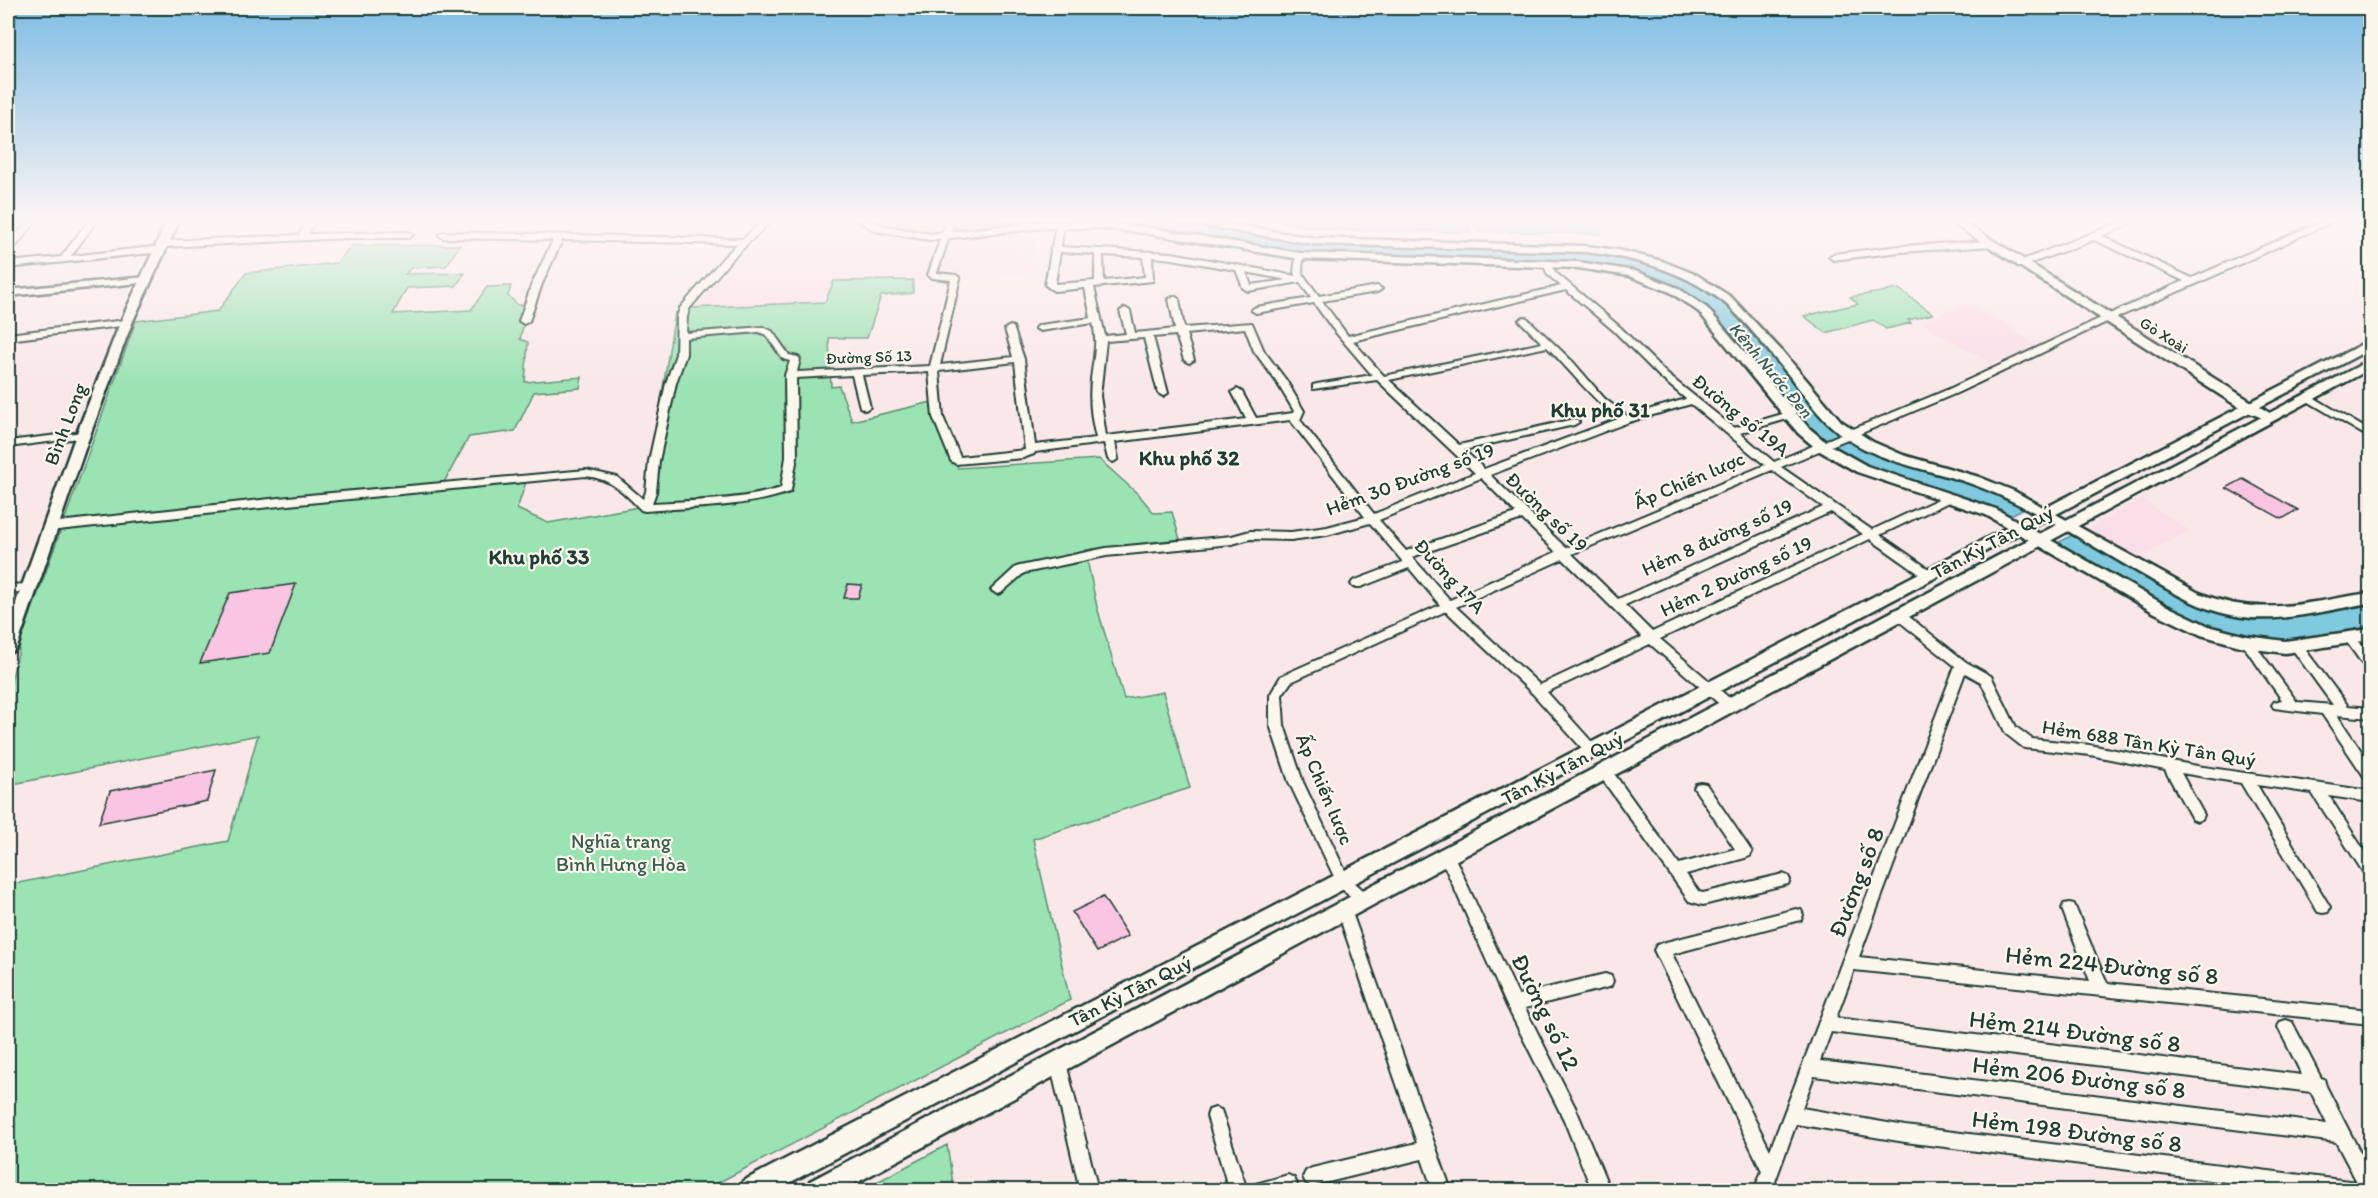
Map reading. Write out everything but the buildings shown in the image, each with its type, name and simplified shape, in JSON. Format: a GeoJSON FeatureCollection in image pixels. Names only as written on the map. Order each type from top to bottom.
{"type":"FeatureCollection","features":[{"type":"Feature","properties":{"kind":"main road","name":"Bình Long"},"geometry":{"type":"LineString","coordinates":[[8,648],[27,588],[83,435],[126,323],[149,275]]}},
{"type":"Feature","properties":{"kind":"main road","name":"Tân Kỳ Tân Quý"},"geometry":{"type":"LineString","coordinates":[[752,1191],[1083,1015],[2370,344]]}},
{"type":"Feature","properties":{"kind":"main road","name":"Tân Kỳ Tân Quý"},"geometry":{"type":"LineString","coordinates":[[819,1191],[2270,417],[2368,368]]}},
{"type":"Feature","properties":{"kind":"street"},"geometry":{"type":"LineString","coordinates":[[524,321],[541,275]]}},
{"type":"Feature","properties":{"kind":"street"},"geometry":{"type":"LineString","coordinates":[[645,507],[651,492],[654,461],[670,383],[681,354],[682,317],[685,308],[713,275]]}},
{"type":"Feature","properties":{"kind":"street","name":"Đường Số 13"},"geometry":{"type":"LineString","coordinates":[[790,375],[934,369],[956,278],[932,275]]}},
{"type":"Feature","properties":{"kind":"street"},"geometry":{"type":"LineString","coordinates":[[1051,275],[1050,285],[1054,288],[1149,279],[1149,275]]}},
{"type":"Feature","properties":{"kind":"street"},"geometry":{"type":"LineString","coordinates":[[1096,275],[1090,300],[1101,339],[1096,398],[1098,428],[1106,440],[1113,459]]}},
{"type":"Feature","properties":{"kind":"street"},"geometry":{"type":"LineString","coordinates":[[1242,275],[1248,288],[1304,280]]}},
{"type":"Feature","properties":{"kind":"street"},"geometry":{"type":"LineString","coordinates":[[1279,275],[1304,280]]}},
{"type":"Feature","properties":{"kind":"street","name":"Đường số 19"},"geometry":{"type":"LineString","coordinates":[[1300,275],[1347,339],[1380,378],[1651,638],[1729,705]]}},
{"type":"Feature","properties":{"kind":"street","name":"Đường số 19A"},"geometry":{"type":"LineString","coordinates":[[1553,275],[1617,329],[1664,376],[1773,466],[1929,575]]}},
{"type":"Feature","properties":{"kind":"street"},"geometry":{"type":"LineString","coordinates":[[1635,275],[1682,294],[1708,315],[1767,384],[1790,415],[1825,446],[1871,473],[1951,497],[1991,512],[2192,625],[2247,642],[2272,646],[2296,646],[2370,635]]}},
{"type":"Feature","properties":{"kind":"street"},"geometry":{"type":"LineString","coordinates":[[1688,275],[1731,302],[1849,436],[1888,455],[1997,489],[2067,525],[2192,596],[2235,611],[2266,613],[2370,598]]}},
{"type":"Feature","properties":{"kind":"street","name":"Gò Xoài"},"geometry":{"type":"LineString","coordinates":[[2038,275],[2250,408],[2270,417]]}},
{"type":"Feature","properties":{"kind":"street"},"geometry":{"type":"LineString","coordinates":[[2178,275],[2193,282]]}},
{"type":"Feature","properties":{"kind":"street","name":"Ấp Chiến lược"},"geometry":{"type":"LineString","coordinates":[[1364,900],[1343,881],[1296,782],[1277,725],[1276,694],[1286,679],[1565,553],[1849,436],[2108,318],[2209,275]]}},
{"type":"Feature","properties":{"kind":"street"},"geometry":{"type":"LineString","coordinates":[[8,293],[146,280]]}},
{"type":"Feature","properties":{"kind":"street"},"geometry":{"type":"LineString","coordinates":[[1347,339],[1569,287]]}},
{"type":"Feature","properties":{"kind":"street"},"geometry":{"type":"LineString","coordinates":[[1256,310],[1377,289]]}},
{"type":"Feature","properties":{"kind":"street"},"geometry":{"type":"LineString","coordinates":[[1174,299],[1180,331],[1189,360]]}},
{"type":"Feature","properties":{"kind":"street"},"geometry":{"type":"LineString","coordinates":[[1125,311],[1131,336]]}},
{"type":"Feature","properties":{"kind":"street"},"geometry":{"type":"LineString","coordinates":[[1040,328],[1096,320]]}},
{"type":"Feature","properties":{"kind":"street"},"geometry":{"type":"LineString","coordinates":[[1524,320],[1571,365],[1600,400],[1625,420]]}},
{"type":"Feature","properties":{"kind":"street"},"geometry":{"type":"LineString","coordinates":[[8,337],[126,323]]}},
{"type":"Feature","properties":{"kind":"street","name":"Đường 17A"},"geometry":{"type":"LineString","coordinates":[[1180,331],[1249,325],[1259,351],[1281,380],[1299,411],[1295,420],[1372,519],[1448,606],[1538,691],[1593,751]]}},
{"type":"Feature","properties":{"kind":"street"},"geometry":{"type":"LineString","coordinates":[[49,527],[298,500],[586,473],[618,480],[645,507],[738,501],[768,496],[786,490],[790,476],[792,437],[790,375],[795,359],[786,357],[770,333],[764,331],[754,329],[681,336]]}},
{"type":"Feature","properties":{"kind":"street"},"geometry":{"type":"LineString","coordinates":[[1010,329],[1019,359],[1030,452],[1023,455],[956,461],[938,417],[934,369],[1019,359]]}},
{"type":"Feature","properties":{"kind":"street"},"geometry":{"type":"LineString","coordinates":[[1101,339],[1180,331]]}},
{"type":"Feature","properties":{"kind":"street"},"geometry":{"type":"LineString","coordinates":[[1148,334],[1163,393]]}},
{"type":"Feature","properties":{"kind":"street"},"geometry":{"type":"LineString","coordinates":[[1317,387],[1380,378],[1549,344]]}},
{"type":"Feature","properties":{"kind":"street"},"geometry":{"type":"LineString","coordinates":[[856,372],[865,408]]}},
{"type":"Feature","properties":{"kind":"street"},"geometry":{"type":"LineString","coordinates":[[1237,392],[1252,421]]}},
{"type":"Feature","properties":{"kind":"street"},"geometry":{"type":"LineString","coordinates":[[2308,397],[2370,435]]}},
{"type":"Feature","properties":{"kind":"street","name":"Hẻm 30 Đường số 19"},"geometry":{"type":"LineString","coordinates":[[997,590],[1020,570],[1106,552],[1232,540],[1250,535],[1291,536],[1315,533],[1372,519],[1481,474],[1625,420],[1694,400]]}},
{"type":"Feature","properties":{"kind":"street"},"geometry":{"type":"LineString","coordinates":[[1732,432],[1790,415]]}},
{"type":"Feature","properties":{"kind":"street"},"geometry":{"type":"LineString","coordinates":[[1030,449],[1297,416]]}},
{"type":"Feature","properties":{"kind":"street"},"geometry":{"type":"LineString","coordinates":[[1456,449],[1574,422]]}},
{"type":"Feature","properties":{"kind":"street"},"geometry":{"type":"LineString","coordinates":[[8,444],[83,435]]}},
{"type":"Feature","properties":{"kind":"street","name":"Hẻm 2 Đường số 19"},"geometry":{"type":"LineString","coordinates":[[1538,691],[1951,497]]}},
{"type":"Feature","properties":{"kind":"street","name":"Hẻm 8 đường số 19"},"geometry":{"type":"LineString","coordinates":[[1617,604],[1832,507]]}},
{"type":"Feature","properties":{"kind":"street"},"geometry":{"type":"LineString","coordinates":[[1358,584],[1408,560],[1524,514]]}},
{"type":"Feature","properties":{"kind":"street"},"geometry":{"type":"LineString","coordinates":[[8,589],[27,588]]}},
{"type":"Feature","properties":{"kind":"street"},"geometry":{"type":"LineString","coordinates":[[1899,615],[1962,665]]}},
{"type":"Feature","properties":{"kind":"street"},"geometry":{"type":"LineString","coordinates":[[2350,638],[2370,666]]}},
{"type":"Feature","properties":{"kind":"street"},"geometry":{"type":"LineString","coordinates":[[2247,642],[2293,706]]}},
{"type":"Feature","properties":{"kind":"street"},"geometry":{"type":"LineString","coordinates":[[2296,646],[2344,710]]}},
{"type":"Feature","properties":{"kind":"street","name":"Hẻm 688 Tân Kỳ Tân Quý"},"geometry":{"type":"LineString","coordinates":[[1962,665],[1986,679],[2011,730],[2029,744],[2090,750],[2246,779],[2370,796]]}},
{"type":"Feature","properties":{"kind":"street","name":"Đường số 8"},"geometry":{"type":"LineString","coordinates":[[1763,1191],[1962,665]]}},
{"type":"Feature","properties":{"kind":"street"},"geometry":{"type":"LineString","coordinates":[[2279,705],[2370,713]]}},
{"type":"Feature","properties":{"kind":"street"},"geometry":{"type":"LineString","coordinates":[[2326,709],[2370,774]]}},
{"type":"Feature","properties":{"kind":"street"},"geometry":{"type":"LineString","coordinates":[[2170,766],[2197,815]]}},
{"type":"Feature","properties":{"kind":"street"},"geometry":{"type":"LineString","coordinates":[[1605,772],[1694,897],[1698,899],[1783,880]]}},
{"type":"Feature","properties":{"kind":"street"},"geometry":{"type":"LineString","coordinates":[[2246,779],[2323,907]]}},
{"type":"Feature","properties":{"kind":"street"},"geometry":{"type":"LineString","coordinates":[[1675,871],[1745,852],[1701,788]]}},
{"type":"Feature","properties":{"kind":"street"},"geometry":{"type":"LineString","coordinates":[[2317,789],[2370,871]]}},
{"type":"Feature","properties":{"kind":"street","name":"Đường số 12"},"geometry":{"type":"LineString","coordinates":[[1447,856],[1514,1003],[1570,1115],[1601,1191]]}},
{"type":"Feature","properties":{"kind":"street"},"geometry":{"type":"LineString","coordinates":[[2068,909],[2101,988]]}},
{"type":"Feature","properties":{"kind":"street"},"geometry":{"type":"LineString","coordinates":[[1344,910],[1442,1191]]}},
{"type":"Feature","properties":{"kind":"street"},"geometry":{"type":"LineString","coordinates":[[1771,1171],[1662,950],[1796,915]]}},
{"type":"Feature","properties":{"kind":"street","name":"Hẻm 224 Đường số 8"},"geometry":{"type":"LineString","coordinates":[[1849,963],[2370,1017]]}},
{"type":"Feature","properties":{"kind":"street"},"geometry":{"type":"LineString","coordinates":[[1514,1003],[1605,981]]}},
{"type":"Feature","properties":{"kind":"street","name":"Hẻm 214 Đường số 8"},"geometry":{"type":"LineString","coordinates":[[1826,1024],[2318,1085]]}},
{"type":"Feature","properties":{"kind":"street"},"geometry":{"type":"LineString","coordinates":[[2286,1027],[2370,1189]]}},
{"type":"Feature","properties":{"kind":"street"},"geometry":{"type":"LineString","coordinates":[[1058,1063],[1089,1191]]}},
{"type":"Feature","properties":{"kind":"street","name":"Hẻm 206 Đường số 8"},"geometry":{"type":"LineString","coordinates":[[1810,1068],[2343,1134]]}},
{"type":"Feature","properties":{"kind":"street","name":"Hẻm 198 Đường số 8"},"geometry":{"type":"LineString","coordinates":[[1792,1115],[1905,1134],[2356,1191]]}},
{"type":"Feature","properties":{"kind":"street"},"geometry":{"type":"LineString","coordinates":[[1215,1116],[1239,1191]]}},
{"type":"Feature","properties":{"kind":"street"},"geometry":{"type":"LineString","coordinates":[[1312,1177],[1427,1149]]}},
{"type":"Feature","properties":{"kind":"street"},"geometry":{"type":"LineString","coordinates":[[1262,1191],[1287,1184]]}},
{"type":"Feature","properties":{"kind":"shaded area"},"geometry":{"type":"Polygon","coordinates":[[[724,275],[928,275],[927,280],[834,281],[825,302],[698,307],[724,275]]]}},
{"type":"Feature","properties":{"kind":"shaded area"},"geometry":{"type":"Polygon","coordinates":[[[1968,303],[2018,331],[2016,333],[2037,345],[1992,364],[1919,322],[1968,303]]]}},
{"type":"Feature","properties":{"kind":"shaded area"},"geometry":{"type":"Polygon","coordinates":[[[2142,499],[2190,531],[2137,558],[2087,529],[2142,499]]]}},
{"type":"Feature","properties":{"kind":"green space","name":"Nghĩa trang Bình Hưng Hòa"},"geometry":{"type":"Polygon","coordinates":[[[245,275],[464,275],[456,286],[407,288],[393,314],[471,310],[487,287],[511,286],[508,296],[518,305],[528,305],[520,339],[528,342],[525,382],[582,377],[580,388],[534,392],[515,431],[469,437],[442,486],[526,482],[517,509],[548,523],[644,506],[675,313],[690,308],[825,302],[834,281],[913,280],[913,293],[881,296],[867,338],[829,338],[831,387],[839,386],[852,421],[932,402],[958,468],[1099,459],[1139,495],[1154,513],[1172,512],[1180,539],[1085,550],[1097,607],[1124,699],[1163,692],[1190,788],[1033,839],[1070,1000],[704,1190],[8,1190],[8,885],[228,841],[258,735],[8,785],[8,693],[22,638],[136,321],[218,311],[245,275]]]}},
{"type":"Feature","properties":{"kind":"green space"},"geometry":{"type":"Polygon","coordinates":[[[1899,289],[1933,314],[1908,320],[1911,323],[1886,329],[1873,320],[1826,333],[1804,316],[1858,304],[1850,297],[1899,289]]]}},
{"type":"Feature","properties":{"kind":"green space"},"geometry":{"type":"Polygon","coordinates":[[[947,1145],[954,1190],[862,1190],[947,1145]]]}},
{"type":"Feature","properties":{"kind":"water","name":"Kênh Nước Đen"},"geometry":{"type":"Polygon","coordinates":[[[1648,275],[1680,275],[1723,301],[1827,422],[1848,439],[1885,459],[1983,488],[2026,507],[2009,516],[1969,498],[1881,472],[1839,451],[1811,430],[1706,305],[1676,286],[1648,275]]]}},
{"type":"Feature","properties":{"kind":"water"},"geometry":{"type":"Polygon","coordinates":[[[2074,534],[2199,605],[2230,616],[2252,620],[2272,620],[2370,604],[2370,626],[2284,640],[2254,638],[2224,631],[2166,607],[2058,543],[2074,534]]]}},
{"type":"Feature","properties":{"kind":"district","name":"Khu phố 31"},"geometry":{"type":"Point","coordinates":[1600,409]}},
{"type":"Feature","properties":{"kind":"district","name":"Khu phố 32"},"geometry":{"type":"Point","coordinates":[1189,457]}},
{"type":"Feature","properties":{"kind":"district","name":"Khu phố 33"},"geometry":{"type":"Point","coordinates":[539,556]}}]}
